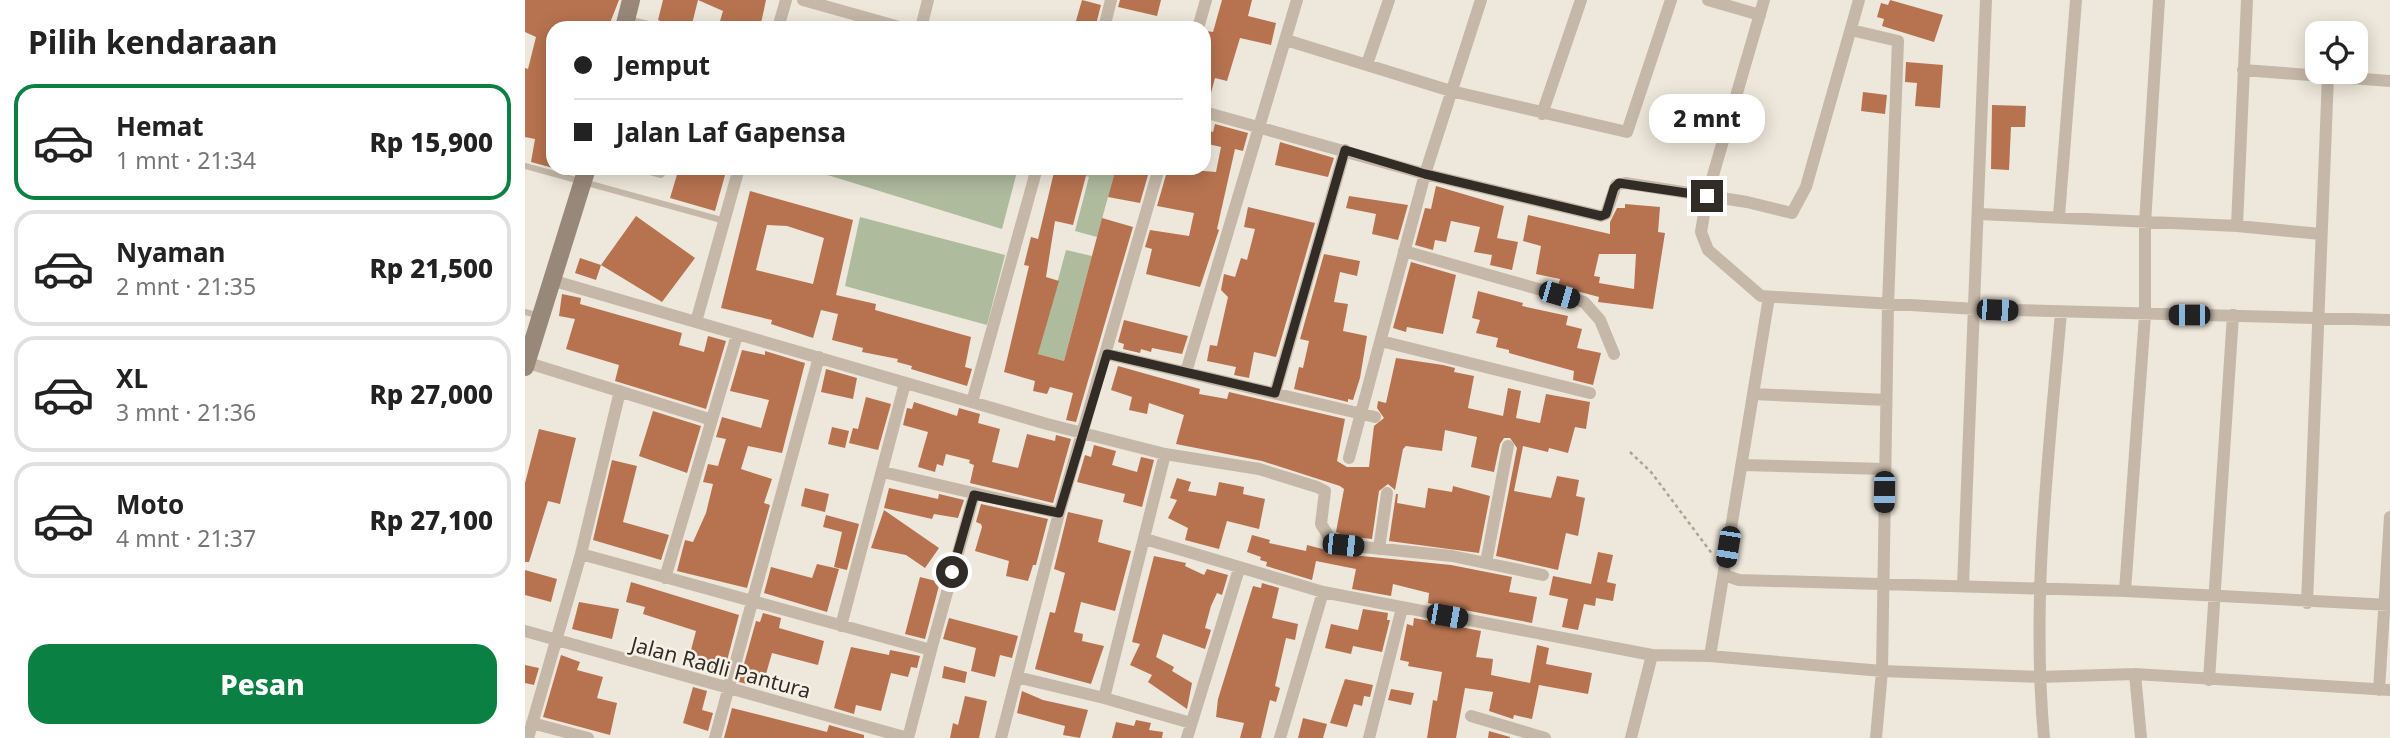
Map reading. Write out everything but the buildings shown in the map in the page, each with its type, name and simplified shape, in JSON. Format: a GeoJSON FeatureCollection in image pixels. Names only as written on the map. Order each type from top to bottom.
{"type":"FeatureCollection","features":[{"type":"Feature","properties":{"kind":"main road"},"geometry":{"type":"LineString","coordinates":[[626,21],[631,0]]}},
{"type":"Feature","properties":{"kind":"main road"},"geometry":{"type":"LineString","coordinates":[[525,364],[533,314],[551,281],[585,175]]}},
{"type":"Feature","properties":{"kind":"street"},"geometry":{"type":"LineString","coordinates":[[780,21],[786,0]]}},
{"type":"Feature","properties":{"kind":"street"},"geometry":{"type":"LineString","coordinates":[[803,0],[879,21]]}},
{"type":"Feature","properties":{"kind":"street"},"geometry":{"type":"LineString","coordinates":[[923,21],[928,0]]}},
{"type":"Feature","properties":{"kind":"street"},"geometry":{"type":"LineString","coordinates":[[1106,21],[1111,0]]}},
{"type":"Feature","properties":{"kind":"street"},"geometry":{"type":"LineString","coordinates":[[1200,21],[1206,0]]}},
{"type":"Feature","properties":{"kind":"street"},"geometry":{"type":"LineString","coordinates":[[1186,372],[1297,0]]}},
{"type":"Feature","properties":{"kind":"street"},"geometry":{"type":"LineString","coordinates":[[1367,64],[1389,0]]}},
{"type":"Feature","properties":{"kind":"street"},"geometry":{"type":"LineString","coordinates":[[1349,458],[1425,174],[1481,0]]}},
{"type":"Feature","properties":{"kind":"street"},"geometry":{"type":"LineString","coordinates":[[1542,114],[1581,0]]}},
{"type":"Feature","properties":{"kind":"street"},"geometry":{"type":"LineString","coordinates":[[1286,40],[1451,91],[1627,132],[1671,0]]}},
{"type":"Feature","properties":{"kind":"street"},"geometry":{"type":"LineString","coordinates":[[1707,0],[1760,15]]}},
{"type":"Feature","properties":{"kind":"street"},"geometry":{"type":"LineString","coordinates":[[1764,0],[1707,196],[1702,232],[1708,250],[1746,285],[1769,297],[1976,309],[2390,320]]}},
{"type":"Feature","properties":{"kind":"street"},"geometry":{"type":"LineString","coordinates":[[1211,114],[1425,174],[1604,216],[1614,188],[1619,183],[1707,196],[1792,213],[1797,208],[1859,0]]}},
{"type":"Feature","properties":{"kind":"street"},"geometry":{"type":"LineString","coordinates":[[1963,586],[1976,309],[1986,0]]}},
{"type":"Feature","properties":{"kind":"street"},"geometry":{"type":"LineString","coordinates":[[2059,216],[2075,0]]}},
{"type":"Feature","properties":{"kind":"street"},"geometry":{"type":"LineString","coordinates":[[2125,591],[2145,315],[2145,223],[2159,0]]}},
{"type":"Feature","properties":{"kind":"street"},"geometry":{"type":"LineString","coordinates":[[2237,226],[2247,0]]}},
{"type":"Feature","properties":{"kind":"street"},"geometry":{"type":"LineString","coordinates":[[1851,30],[1898,41],[1888,305],[1882,671],[1876,738]]}},
{"type":"Feature","properties":{"kind":"street"},"geometry":{"type":"LineString","coordinates":[[2243,70],[2305,74]]}},
{"type":"Feature","properties":{"kind":"street"},"geometry":{"type":"LineString","coordinates":[[2368,79],[2390,81]]}},
{"type":"Feature","properties":{"kind":"street"},"geometry":{"type":"LineString","coordinates":[[2307,603],[2316,319],[2328,84]]}},
{"type":"Feature","properties":{"kind":"street"},"geometry":{"type":"LineString","coordinates":[[1275,393],[1345,150]]}},
{"type":"Feature","properties":{"kind":"street"},"geometry":{"type":"LineString","coordinates":[[696,322],[738,175]]}},
{"type":"Feature","properties":{"kind":"street"},"geometry":{"type":"LineString","coordinates":[[972,402],[1035,175]]}},
{"type":"Feature","properties":{"kind":"street"},"geometry":{"type":"LineString","coordinates":[[1001,738],[1059,513],[1157,175]]}},
{"type":"Feature","properties":{"kind":"street"},"geometry":{"type":"LineString","coordinates":[[1979,214],[2237,226],[2321,234]]}},
{"type":"Feature","properties":{"kind":"street"},"geometry":{"type":"LineString","coordinates":[[1404,251],[1584,302],[1600,320],[1614,354]]}},
{"type":"Feature","properties":{"kind":"street"},"geometry":{"type":"LineString","coordinates":[[551,281],[1084,433],[1165,454],[1259,469],[1317,487],[1325,491],[1321,524],[1332,542],[1486,563],[1543,575]]}},
{"type":"Feature","properties":{"kind":"street"},"geometry":{"type":"LineString","coordinates":[[1710,656],[1769,297]]}},
{"type":"Feature","properties":{"kind":"street"},"geometry":{"type":"LineString","coordinates":[[2044,738],[2039,677],[2038,590],[2060,312]]}},
{"type":"Feature","properties":{"kind":"street"},"geometry":{"type":"LineString","coordinates":[[2209,681],[2233,316]]}},
{"type":"Feature","properties":{"kind":"street"},"geometry":{"type":"LineString","coordinates":[[665,578],[737,335]]}},
{"type":"Feature","properties":{"kind":"street"},"geometry":{"type":"LineString","coordinates":[[1381,341],[1590,393]]}},
{"type":"Feature","properties":{"kind":"street"},"geometry":{"type":"LineString","coordinates":[[1107,354],[1375,417]]}},
{"type":"Feature","properties":{"kind":"street"},"geometry":{"type":"LineString","coordinates":[[715,738],[819,357]]}},
{"type":"Feature","properties":{"kind":"street"},"geometry":{"type":"LineString","coordinates":[[525,364],[712,420]]}},
{"type":"Feature","properties":{"kind":"street"},"geometry":{"type":"LineString","coordinates":[[841,626],[905,383]]}},
{"type":"Feature","properties":{"kind":"street"},"geometry":{"type":"LineString","coordinates":[[528,738],[554,640],[581,554],[620,391]]}},
{"type":"Feature","properties":{"kind":"street"},"geometry":{"type":"LineString","coordinates":[[1753,394],[1886,400]]}},
{"type":"Feature","properties":{"kind":"street"},"geometry":{"type":"LineString","coordinates":[[1486,563],[1508,446]]}},
{"type":"Feature","properties":{"kind":"street"},"geometry":{"type":"LineString","coordinates":[[1104,698],[1165,454]]}},
{"type":"Feature","properties":{"kind":"street"},"geometry":{"type":"LineString","coordinates":[[1742,465],[1884,469]]}},
{"type":"Feature","properties":{"kind":"street"},"geometry":{"type":"LineString","coordinates":[[883,472],[1059,513]]}},
{"type":"Feature","properties":{"kind":"street"},"geometry":{"type":"LineString","coordinates":[[1379,549],[1387,493]]}},
{"type":"Feature","properties":{"kind":"street"},"geometry":{"type":"LineString","coordinates":[[908,738],[974,495]]}},
{"type":"Feature","properties":{"kind":"street"},"geometry":{"type":"LineString","coordinates":[[1145,539],[1323,592],[1652,655],[1710,656],[1882,671],[2039,677],[2134,674],[2209,681],[2385,690],[2390,517]]}},
{"type":"Feature","properties":{"kind":"street"},"geometry":{"type":"LineString","coordinates":[[581,554],[931,650]]}},
{"type":"Feature","properties":{"kind":"street"},"geometry":{"type":"LineString","coordinates":[[1187,738],[1239,569]]}},
{"type":"Feature","properties":{"kind":"street"},"geometry":{"type":"LineString","coordinates":[[1724,575],[1739,580],[2125,591],[2307,603],[2387,604]]}},
{"type":"Feature","properties":{"kind":"street"},"geometry":{"type":"LineString","coordinates":[[1280,738],[1323,592]]}},
{"type":"Feature","properties":{"kind":"street"},"geometry":{"type":"LineString","coordinates":[[1369,738],[1402,608]]}},
{"type":"Feature","properties":{"kind":"street","name":"Jalan Radli Pantura"},"geometry":{"type":"LineString","coordinates":[[525,631],[908,738]]}},
{"type":"Feature","properties":{"kind":"street"},"geometry":{"type":"LineString","coordinates":[[1631,738],[1652,655]]}},
{"type":"Feature","properties":{"kind":"street"},"geometry":{"type":"LineString","coordinates":[[2134,674],[2141,738]]}},
{"type":"Feature","properties":{"kind":"street"},"geometry":{"type":"LineString","coordinates":[[1017,677],[1191,723]]}},
{"type":"Feature","properties":{"kind":"street"},"geometry":{"type":"LineString","coordinates":[[1471,716],[1545,738]]}},
{"type":"Feature","properties":{"kind":"street"},"geometry":{"type":"LineString","coordinates":[[533,723],[588,738]]}},
{"type":"Feature","properties":{"kind":"lane"},"geometry":{"type":"LineString","coordinates":[[525,166],[546,169]]}},
{"type":"Feature","properties":{"kind":"lane"},"geometry":{"type":"LineString","coordinates":[[588,175],[725,221]]}},
{"type":"Feature","properties":{"kind":"path"},"geometry":{"type":"LineString","coordinates":[[1630,452],[1651,472],[1724,575]]}},
{"type":"Feature","properties":{"kind":"green space"},"geometry":{"type":"Polygon","coordinates":[[[828,175],[1016,175],[1002,229],[828,175]]]}},
{"type":"Feature","properties":{"kind":"green space"},"geometry":{"type":"Polygon","coordinates":[[[1114,175],[1097,237],[1075,231],[1089,177],[1086,176],[1114,175]]]}},
{"type":"Feature","properties":{"kind":"green space"},"geometry":{"type":"Polygon","coordinates":[[[860,217],[1005,255],[987,325],[845,286],[860,217]]]}},
{"type":"Feature","properties":{"kind":"green space"},"geometry":{"type":"Polygon","coordinates":[[[1066,250],[1092,256],[1064,361],[1038,354],[1066,250]]]}},
{"type":"Feature","properties":{"kind":"route"},"geometry":{"type":"LineString","coordinates":[[952,572],[974,495],[1059,513],[1107,354],[1275,393],[1345,150],[1425,174],[1601,216],[1606,214],[1614,188],[1619,183],[1707,196]]}}]}
